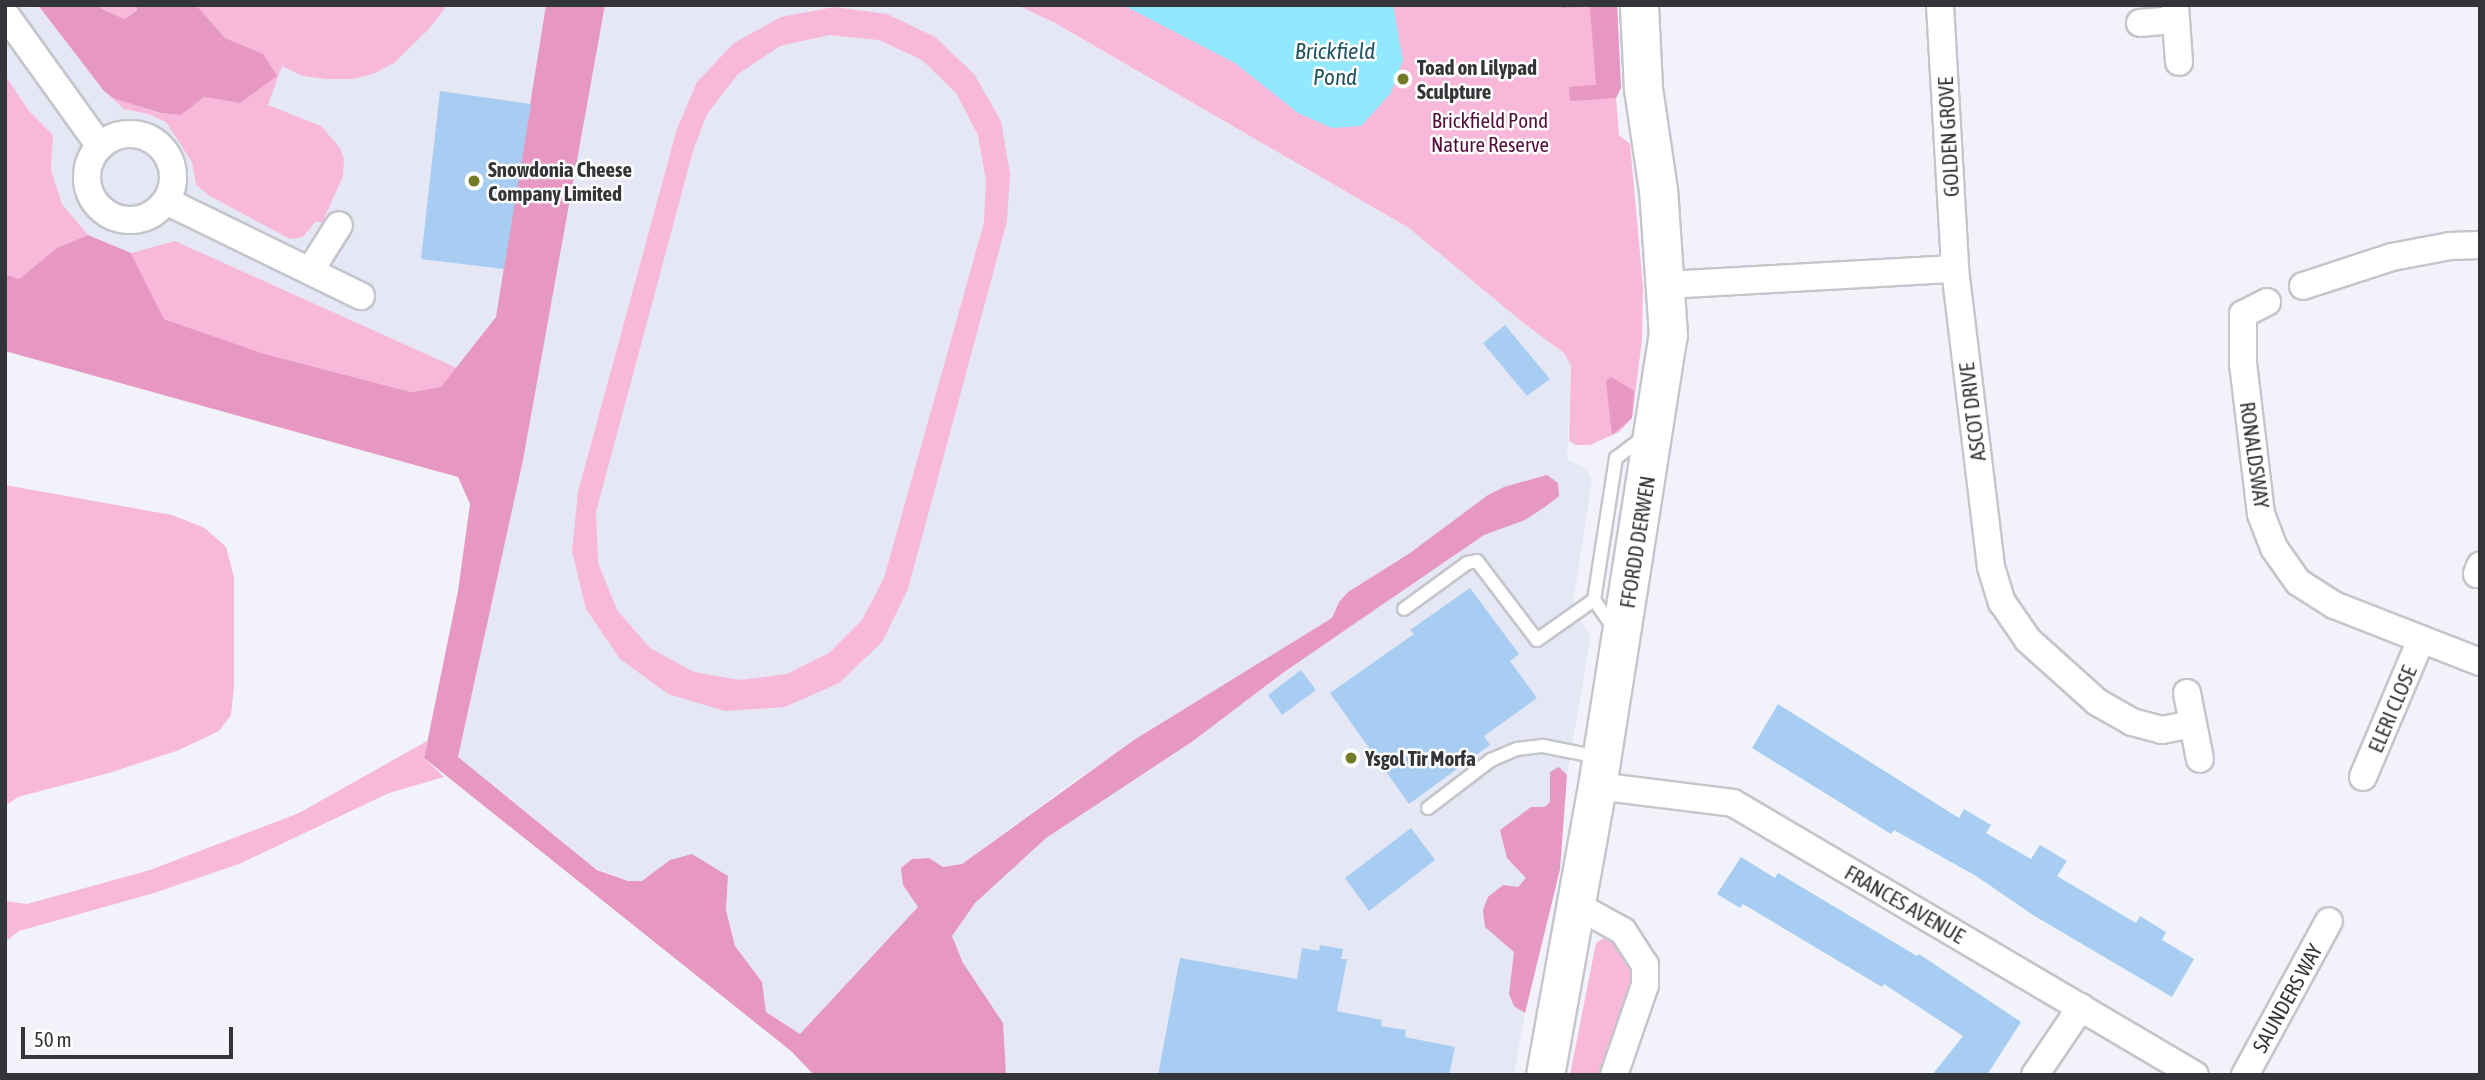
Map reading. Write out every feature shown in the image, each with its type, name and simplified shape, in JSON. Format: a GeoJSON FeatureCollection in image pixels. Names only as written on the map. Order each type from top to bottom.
{"type":"FeatureCollection","features":[{"type":"Feature","properties":{"kind":"street","name":"FFORDD DERWEN"},"geometry":{"type":"LineString","coordinates":[[1545,1075],[1600,772],[1668,335],[1658,190],[1643,88],[1639,5]]}},
{"type":"Feature","properties":{"kind":"street","name":"GOLDEN GROVE"},"geometry":{"type":"LineString","coordinates":[[1940,5],[1955,269]]}},
{"type":"Feature","properties":{"kind":"street"},"geometry":{"type":"LineString","coordinates":[[2140,23],[2176,13],[2179,62]]}},
{"type":"Feature","properties":{"kind":"street"},"geometry":{"type":"LineString","coordinates":[[5,14],[100,146]]}},
{"type":"Feature","properties":{"kind":"street"},"geometry":{"type":"LineString","coordinates":[[125,134],[139,134],[158,144],[170,160],[173,174],[166,201],[150,215],[129,221],[102,211],[87,186],[91,157],[100,146],[125,134]]}},
{"type":"Feature","properties":{"kind":"street"},"geometry":{"type":"LineString","coordinates":[[166,201],[360,296]]}},
{"type":"Feature","properties":{"kind":"street"},"geometry":{"type":"LineString","coordinates":[[310,271],[339,225]]}},
{"type":"Feature","properties":{"kind":"street"},"geometry":{"type":"LineString","coordinates":[[2303,286],[2392,257],[2450,246],[2480,245]]}},
{"type":"Feature","properties":{"kind":"street"},"geometry":{"type":"LineString","coordinates":[[1666,285],[1955,269]]}},
{"type":"Feature","properties":{"kind":"street","name":"ASCOT DRIVE"},"geometry":{"type":"LineString","coordinates":[[1955,269],[1991,567],[2002,603],[2028,640],[2097,702],[2132,723],[2162,730],[2192,724]]}},
{"type":"Feature","properties":{"kind":"street","name":"RONALDSWAY"},"geometry":{"type":"LineString","coordinates":[[2267,302],[2244,314],[2243,363],[2261,514],[2274,548],[2298,582],[2334,605],[2420,642],[2480,662]]}},
{"type":"Feature","properties":{"kind":"street","name":"ELERI CLOSE"},"geometry":{"type":"LineString","coordinates":[[2363,777],[2420,642]]}},
{"type":"Feature","properties":{"kind":"street"},"geometry":{"type":"LineString","coordinates":[[2187,693],[2200,759]]}},
{"type":"Feature","properties":{"kind":"street","name":"FRANCES AVENUE"},"geometry":{"type":"LineString","coordinates":[[1600,772],[1733,803],[2195,1075]]}},
{"type":"Feature","properties":{"kind":"street"},"geometry":{"type":"LineString","coordinates":[[1576,905],[1623,931],[1645,965],[1645,985],[1614,1075]]}},
{"type":"Feature","properties":{"kind":"street","name":"SAUNDERS WAY"},"geometry":{"type":"LineString","coordinates":[[2245,1075],[2329,920]]}},
{"type":"Feature","properties":{"kind":"street"},"geometry":{"type":"LineString","coordinates":[[2035,1075],[2081,1007]]}},
{"type":"Feature","properties":{"kind":"lane"},"geometry":{"type":"LineString","coordinates":[[1621,638],[1594,600],[1616,458],[1655,429]]}},
{"type":"Feature","properties":{"kind":"lane"},"geometry":{"type":"LineString","coordinates":[[1404,609],[1467,563],[1477,561],[1482,563],[1537,640],[1594,600]]}},
{"type":"Feature","properties":{"kind":"lane"},"geometry":{"type":"LineString","coordinates":[[1428,808],[1492,760],[1517,749],[1543,746],[1600,772]]}},
{"type":"Feature","properties":{"kind":"shaded area"},"geometry":{"type":"Polygon","coordinates":[[[5,5],[546,5],[496,317],[457,368],[175,241],[131,253],[88,235],[62,204],[51,170],[53,135],[5,88],[5,5]]]}},
{"type":"Feature","properties":{"kind":"shaded area"},"geometry":{"type":"Polygon","coordinates":[[[38,5],[94,5],[124,19],[137,10],[137,5],[196,5],[225,38],[263,54],[277,76],[240,103],[204,97],[181,115],[161,113],[115,99],[104,91],[38,5]]]}},
{"type":"Feature","properties":{"kind":"shaded area"},"geometry":{"type":"Polygon","coordinates":[[[546,5],[605,5],[523,460],[458,757],[597,870],[628,881],[642,881],[670,860],[692,854],[728,876],[726,910],[735,946],[762,982],[766,1012],[800,1034],[918,907],[903,885],[901,868],[912,859],[929,858],[943,867],[962,864],[1134,740],[1332,618],[1339,602],[1348,592],[1410,553],[1488,495],[1504,487],[1547,475],[1558,483],[1559,496],[1545,507],[1525,520],[1484,535],[1284,672],[1193,741],[1046,838],[975,903],[952,936],[963,963],[1003,1023],[1006,1075],[814,1075],[791,1051],[424,758],[458,591],[470,504],[458,477],[5,351],[5,274],[19,279],[57,248],[88,235],[131,253],[164,319],[265,354],[411,392],[441,387],[496,317],[546,5]]]}},
{"type":"Feature","properties":{"kind":"shaded area"},"geometry":{"type":"Polygon","coordinates":[[[605,5],[1017,5],[1055,23],[1409,228],[1564,353],[1571,365],[1567,459],[1587,469],[1592,480],[1572,610],[1591,635],[1567,775],[1560,869],[1525,1013],[1514,1075],[820,1075],[928,907],[1478,534],[1488,496],[1410,553],[1348,592],[1339,602],[1332,618],[1077,779],[962,864],[943,867],[929,858],[912,859],[901,868],[919,907],[800,1034],[766,1012],[762,982],[735,946],[726,910],[728,876],[670,860],[642,881],[628,881],[597,869],[458,757],[523,460],[605,5]]]}},
{"type":"Feature","properties":{"kind":"shaded area"},"geometry":{"type":"Polygon","coordinates":[[[1562,5],[1617,5],[1621,88],[1616,98],[1570,101],[1569,87],[1596,85],[1590,6],[1562,8],[1562,5]]]}},
{"type":"Feature","properties":{"kind":"shaded area"},"geometry":{"type":"Polygon","coordinates":[[[1611,377],[1634,391],[1632,418],[1612,435],[1606,381],[1611,377]]]}},
{"type":"Feature","properties":{"kind":"shaded area"},"geometry":{"type":"Polygon","coordinates":[[[1559,767],[1567,775],[1560,869],[1525,1013],[1514,1006],[1509,994],[1514,952],[1485,927],[1483,910],[1488,897],[1503,885],[1518,887],[1526,878],[1507,858],[1500,830],[1531,807],[1545,807],[1550,802],[1550,772],[1559,767]]]}},
{"type":"Feature","properties":{"kind":"green space"},"geometry":{"type":"Polygon","coordinates":[[[94,5],[137,5],[137,9],[124,19],[94,5]]]}},
{"type":"Feature","properties":{"kind":"green space"},"geometry":{"type":"Polygon","coordinates":[[[196,5],[447,5],[429,29],[394,63],[373,74],[353,79],[327,79],[303,76],[282,66],[268,105],[321,126],[340,148],[344,160],[343,176],[322,223],[316,221],[303,237],[290,239],[210,196],[196,185],[192,162],[166,122],[148,114],[124,109],[104,91],[115,99],[160,113],[181,115],[204,97],[240,103],[263,54],[225,38],[196,5]]]}},
{"type":"Feature","properties":{"kind":"green space","name":"Brickfield Pond Nature Reserve"},"geometry":{"type":"Polygon","coordinates":[[[1017,5],[1617,5],[1621,88],[1616,98],[1619,135],[1630,144],[1643,287],[1642,340],[1632,418],[1619,432],[1590,445],[1576,445],[1569,441],[1571,366],[1564,353],[1409,228],[1055,23],[1017,5]]]}},
{"type":"Feature","properties":{"kind":"green space"},"geometry":{"type":"Polygon","coordinates":[[[834,7],[887,14],[935,37],[974,74],[1001,121],[1010,174],[1007,221],[908,589],[882,642],[839,683],[785,707],[725,711],[668,694],[620,659],[586,609],[572,551],[578,492],[677,129],[697,82],[734,43],[781,17],[834,7]],[[829,35],[780,46],[738,74],[707,114],[693,151],[596,512],[598,563],[617,610],[650,648],[694,672],[740,680],[787,674],[829,653],[862,620],[884,578],[984,223],[986,181],[978,135],[956,93],[922,60],[879,40],[829,35]]]}},
{"type":"Feature","properties":{"kind":"green space"},"geometry":{"type":"Polygon","coordinates":[[[5,75],[29,111],[53,135],[51,170],[62,204],[88,235],[57,248],[19,279],[5,274],[5,75]]]}},
{"type":"Feature","properties":{"kind":"green space"},"geometry":{"type":"Polygon","coordinates":[[[175,241],[457,368],[441,387],[411,392],[265,354],[164,319],[131,253],[175,241]]]}},
{"type":"Feature","properties":{"kind":"green space"},"geometry":{"type":"Polygon","coordinates":[[[5,485],[172,515],[205,528],[226,547],[234,577],[234,686],[231,715],[219,731],[179,750],[109,773],[18,797],[5,806],[5,485]]]}},
{"type":"Feature","properties":{"kind":"green space"},"geometry":{"type":"Polygon","coordinates":[[[427,741],[424,758],[444,777],[389,793],[239,864],[154,893],[19,931],[5,942],[5,901],[27,904],[150,870],[299,813],[427,741]]]}},
{"type":"Feature","properties":{"kind":"green space"},"geometry":{"type":"Polygon","coordinates":[[[1604,938],[1617,943],[1632,968],[1634,988],[1619,1034],[1600,1075],[1570,1075],[1596,943],[1604,938]]]}},
{"type":"Feature","properties":{"kind":"water","name":"Brickfield Pond"},"geometry":{"type":"Polygon","coordinates":[[[1123,5],[1393,5],[1403,60],[1391,93],[1361,126],[1332,128],[1298,113],[1235,63],[1123,5]]]}},
{"type":"Feature","properties":{"kind":"building","name":"Snowdonia Cheese Company Limited"},"geometry":{"type":"Polygon","coordinates":[[[440,91],[531,104],[504,269],[421,259],[440,91]]]}},
{"type":"Feature","properties":{"kind":"building"},"geometry":{"type":"Polygon","coordinates":[[[1505,325],[1550,379],[1527,396],[1483,343],[1505,325]]]}},
{"type":"Feature","properties":{"kind":"building"},"geometry":{"type":"Polygon","coordinates":[[[1470,588],[1519,654],[1510,661],[1537,698],[1484,736],[1490,745],[1409,804],[1330,693],[1414,634],[1410,630],[1470,588]]]}},
{"type":"Feature","properties":{"kind":"building"},"geometry":{"type":"Polygon","coordinates":[[[1301,670],[1316,690],[1282,715],[1268,695],[1301,670]]]}},
{"type":"Feature","properties":{"kind":"building"},"geometry":{"type":"Polygon","coordinates":[[[1778,704],[1959,818],[1964,809],[1991,825],[1986,833],[2031,859],[2040,845],[2067,861],[2057,876],[2136,923],[2140,916],[2166,932],[2162,940],[2194,959],[2172,997],[2033,915],[1976,876],[1894,830],[1891,834],[1752,748],[1778,704]]]}},
{"type":"Feature","properties":{"kind":"building"},"geometry":{"type":"Polygon","coordinates":[[[1411,828],[1435,860],[1369,911],[1345,878],[1411,828]]]}},
{"type":"Feature","properties":{"kind":"building"},"geometry":{"type":"Polygon","coordinates":[[[1741,857],[1775,878],[1778,873],[1917,956],[1919,954],[2021,1022],[1987,1075],[1932,1075],[1963,1036],[1884,984],[1882,987],[1743,904],[1740,908],[1717,894],[1741,857]]]}},
{"type":"Feature","properties":{"kind":"building"},"geometry":{"type":"Polygon","coordinates":[[[1320,945],[1343,949],[1341,959],[1347,959],[1337,1011],[1382,1020],[1381,1026],[1406,1030],[1405,1037],[1455,1047],[1449,1075],[1158,1075],[1180,958],[1297,979],[1302,948],[1319,951],[1320,945]]]}},
{"type":"Feature","properties":{"kind":"place","name":"Toad on Lilypad Sculpture"},"geometry":{"type":"Point","coordinates":[1403,79]}},
{"type":"Feature","properties":{"kind":"place","name":"Snowdonia Cheese Company Limited"},"geometry":{"type":"Point","coordinates":[474,181]}},
{"type":"Feature","properties":{"kind":"place","name":"Ysgol Tir Morfa"},"geometry":{"type":"Point","coordinates":[1351,758]}}]}
